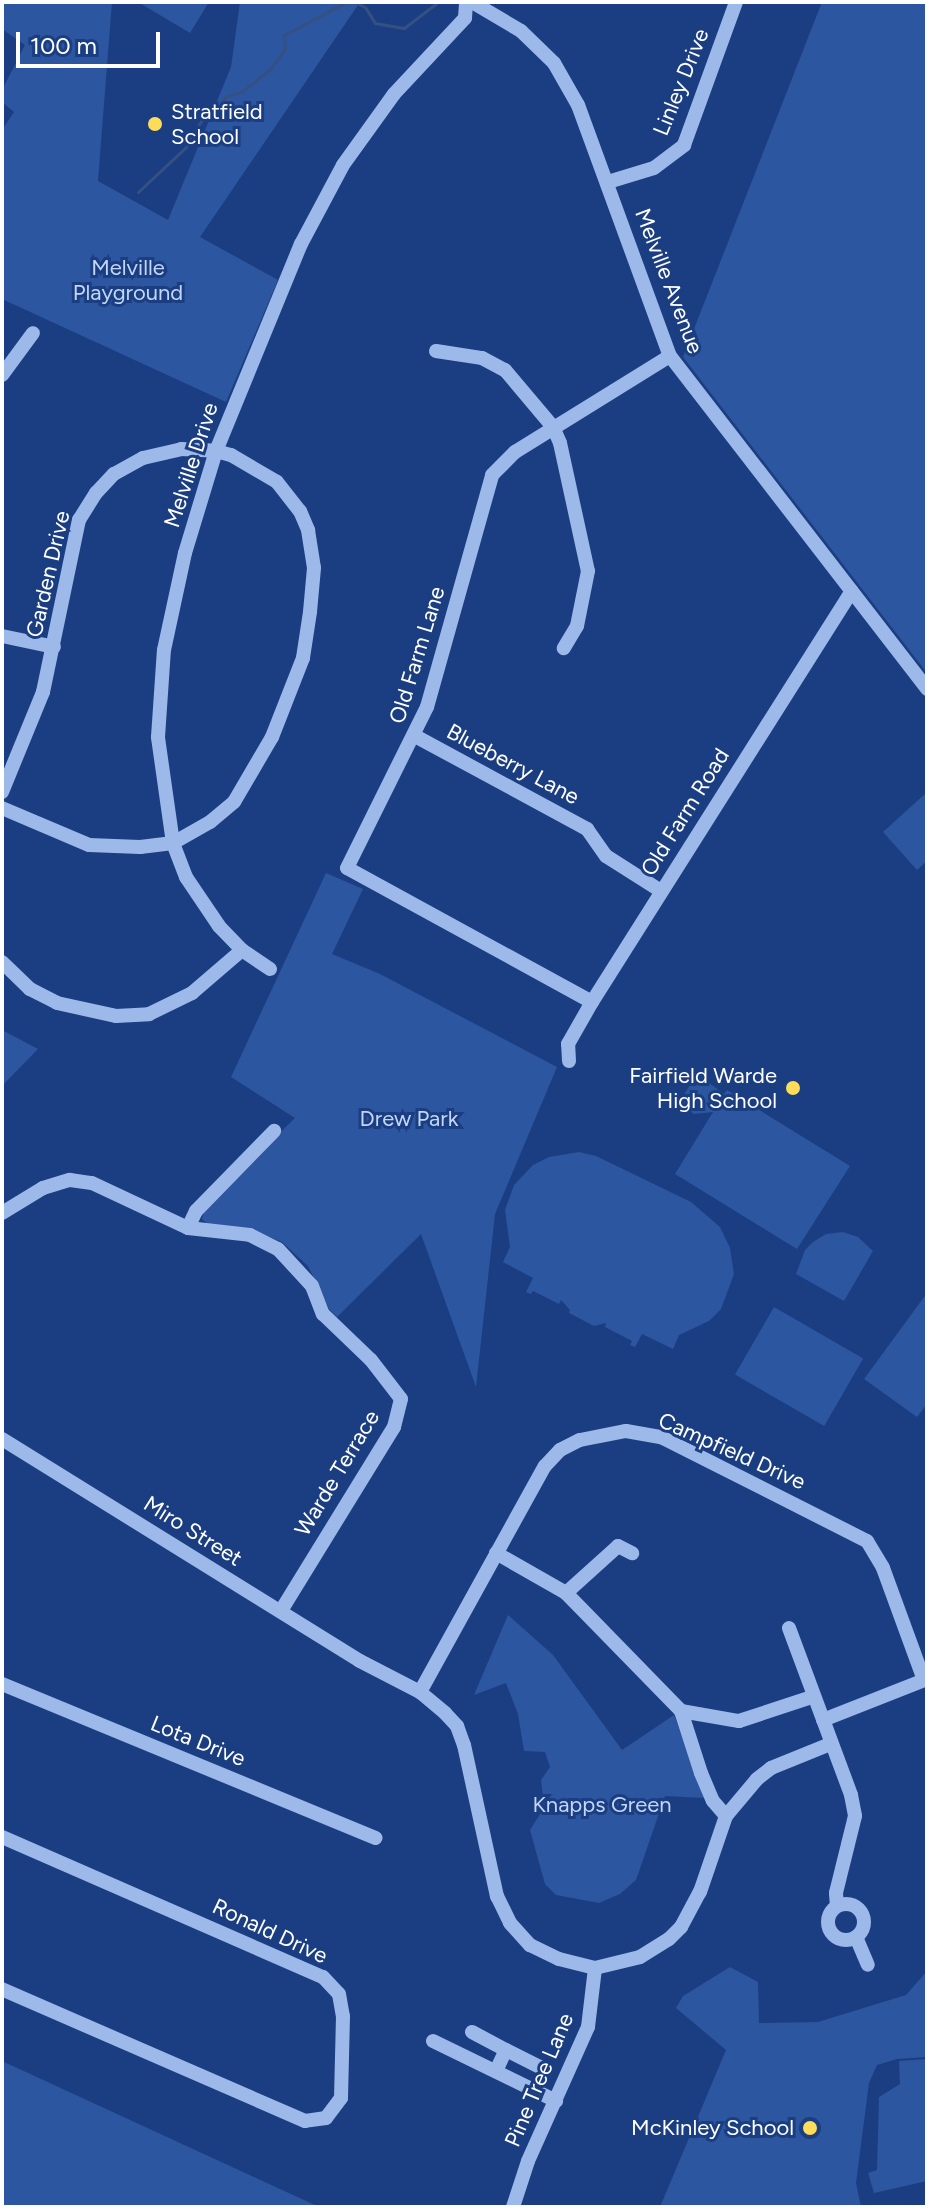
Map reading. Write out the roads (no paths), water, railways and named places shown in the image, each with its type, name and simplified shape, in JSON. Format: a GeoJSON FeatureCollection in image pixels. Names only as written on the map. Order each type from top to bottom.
{"type":"FeatureCollection","features":[{"type":"Feature","properties":{"kind":"street","name":"Melville Drive"},"geometry":{"type":"LineString","coordinates":[[270,969],[242,950],[201,902],[186,877],[173,843],[158,737],[164,650],[185,553],[216,451],[301,244],[343,165],[394,94],[465,18],[466,2]]}},
{"type":"Feature","properties":{"kind":"street","name":"Melville Avenue"},"geometry":{"type":"LineString","coordinates":[[472,2],[521,31],[554,63],[578,105],[670,356],[927,689]]}},
{"type":"Feature","properties":{"kind":"street","name":"Linley Drive"},"geometry":{"type":"LineString","coordinates":[[608,182],[654,168],[684,145],[736,2]]}},
{"type":"Feature","properties":{"kind":"street"},"geometry":{"type":"LineString","coordinates":[[2,375],[33,333]]}},
{"type":"Feature","properties":{"kind":"street"},"geometry":{"type":"LineString","coordinates":[[436,351],[482,358],[505,370],[553,427],[582,531],[588,571],[577,626],[564,648]]}},
{"type":"Feature","properties":{"kind":"street","name":"Old Farm Lane"},"geometry":{"type":"LineString","coordinates":[[592,1002],[347,868],[427,707],[492,475],[515,452],[670,356]]}},
{"type":"Feature","properties":{"kind":"street","name":"Garden Drive"},"geometry":{"type":"LineString","coordinates":[[2,792],[31,723],[54,647],[79,520],[96,493],[114,474],[143,458],[181,449],[216,451]]}},
{"type":"Feature","properties":{"kind":"street"},"geometry":{"type":"LineString","coordinates":[[2,808],[89,845],[140,847],[173,843],[210,822],[234,802],[250,779],[272,737],[303,658],[310,612],[313,548],[300,511],[277,482],[216,451]]}},
{"type":"Feature","properties":{"kind":"street","name":"Old Farm Road"},"geometry":{"type":"LineString","coordinates":[[569,1061],[568,1044],[592,1002],[852,591]]}},
{"type":"Feature","properties":{"kind":"street"},"geometry":{"type":"LineString","coordinates":[[2,636],[54,647]]}},
{"type":"Feature","properties":{"kind":"street","name":"Blueberry Lane"},"geometry":{"type":"LineString","coordinates":[[415,736],[587,829],[606,856],[661,891]]}},
{"type":"Feature","properties":{"kind":"street"},"geometry":{"type":"LineString","coordinates":[[2,962],[30,989],[57,1003],[116,1016],[149,1014],[192,993],[242,950]]}},
{"type":"Feature","properties":{"kind":"street"},"geometry":{"type":"LineString","coordinates":[[188,1228],[196,1211],[274,1131]]}},
{"type":"Feature","properties":{"kind":"street","name":"Warde Terrace"},"geometry":{"type":"LineString","coordinates":[[2,1213],[43,1188],[70,1180],[92,1183],[188,1228],[250,1235],[278,1249],[312,1286],[323,1314],[371,1360],[401,1399],[394,1427],[281,1611]]}},
{"type":"Feature","properties":{"kind":"street","name":"Campfield Drive"},"geometry":{"type":"LineString","coordinates":[[420,1692],[545,1466],[560,1450],[580,1440],[626,1431],[661,1437],[867,1541],[883,1568],[926,1680]]}},
{"type":"Feature","properties":{"kind":"street","name":"Miro Street"},"geometry":{"type":"LineString","coordinates":[[2,1439],[360,1661],[420,1692],[457,1726],[497,1896],[510,1923],[530,1945],[559,1959],[595,1968]]}},
{"type":"Feature","properties":{"kind":"street"},"geometry":{"type":"LineString","coordinates":[[566,1593],[618,1546],[632,1553]]}},
{"type":"Feature","properties":{"kind":"street"},"geometry":{"type":"LineString","coordinates":[[496,1553],[566,1593],[681,1711],[701,1773],[713,1801],[726,1816]]}},
{"type":"Feature","properties":{"kind":"street"},"geometry":{"type":"LineString","coordinates":[[789,1628],[812,1697],[851,1795],[855,1816],[836,1893],[837,1906]]}},
{"type":"Feature","properties":{"kind":"street"},"geometry":{"type":"LineString","coordinates":[[823,1720],[926,1680]]}},
{"type":"Feature","properties":{"kind":"street","name":"Lota Drive"},"geometry":{"type":"LineString","coordinates":[[2,1684],[376,1838]]}},
{"type":"Feature","properties":{"kind":"street"},"geometry":{"type":"LineString","coordinates":[[681,1711],[739,1721],[812,1697]]}},
{"type":"Feature","properties":{"kind":"street"},"geometry":{"type":"LineString","coordinates":[[595,1968],[652,1951],[681,1927],[700,1892],[726,1816],[757,1779],[771,1768],[830,1744]]}},
{"type":"Feature","properties":{"kind":"street","name":"Ronald Drive"},"geometry":{"type":"LineString","coordinates":[[2,1837],[323,1977],[339,1994],[343,2016],[341,2098],[326,2118],[305,2121],[2,1989]]}},
{"type":"Feature","properties":{"kind":"street"},"geometry":{"type":"LineString","coordinates":[[849,1904],[863,1914],[864,1926],[856,1937],[838,1938],[830,1929],[830,1914],[837,1906],[849,1904]]}},
{"type":"Feature","properties":{"kind":"street"},"geometry":{"type":"LineString","coordinates":[[856,1937],[868,1965]]}},
{"type":"Feature","properties":{"kind":"street","name":"Pine Tree Lane"},"geometry":{"type":"LineString","coordinates":[[513,2207],[528,2161],[588,2027],[595,1968]]}},
{"type":"Feature","properties":{"kind":"street"},"geometry":{"type":"LineString","coordinates":[[472,2032],[546,2070]]}},
{"type":"Feature","properties":{"kind":"street"},"geometry":{"type":"LineString","coordinates":[[433,2041],[556,2101]]}},
{"type":"Feature","properties":{"kind":"street"},"geometry":{"type":"LineString","coordinates":[[496,2071],[506,2050]]}},
{"type":"Feature","properties":{"kind":"waterway"},"geometry":{"type":"LineString","coordinates":[[138,192],[186,147],[201,121],[216,113],[225,97],[243,91],[270,69],[285,49],[284,35],[346,2]]}},
{"type":"Feature","properties":{"kind":"waterway"},"geometry":{"type":"LineString","coordinates":[[354,2],[365,7],[375,23],[404,28],[438,2]]}},
{"type":"Feature","properties":{"kind":"place","name":"Stratfield School"},"geometry":{"type":"Point","coordinates":[155,124]}},
{"type":"Feature","properties":{"kind":"place","name":"Fairfield Warde High School"},"geometry":{"type":"Point","coordinates":[793,1088]}},
{"type":"Feature","properties":{"kind":"place","name":"McKinley School"},"geometry":{"type":"Point","coordinates":[810,2128]}},
{"type":"Feature","properties":{"kind":"park label","name":"Melville Playground"},"geometry":{"type":"Point","coordinates":[128,280]}},
{"type":"Feature","properties":{"kind":"park label","name":"Drew Park"},"geometry":{"type":"Point","coordinates":[409,1119]}},
{"type":"Feature","properties":{"kind":"park label","name":"Knapps Green"},"geometry":{"type":"Point","coordinates":[602,1805]}}]}
